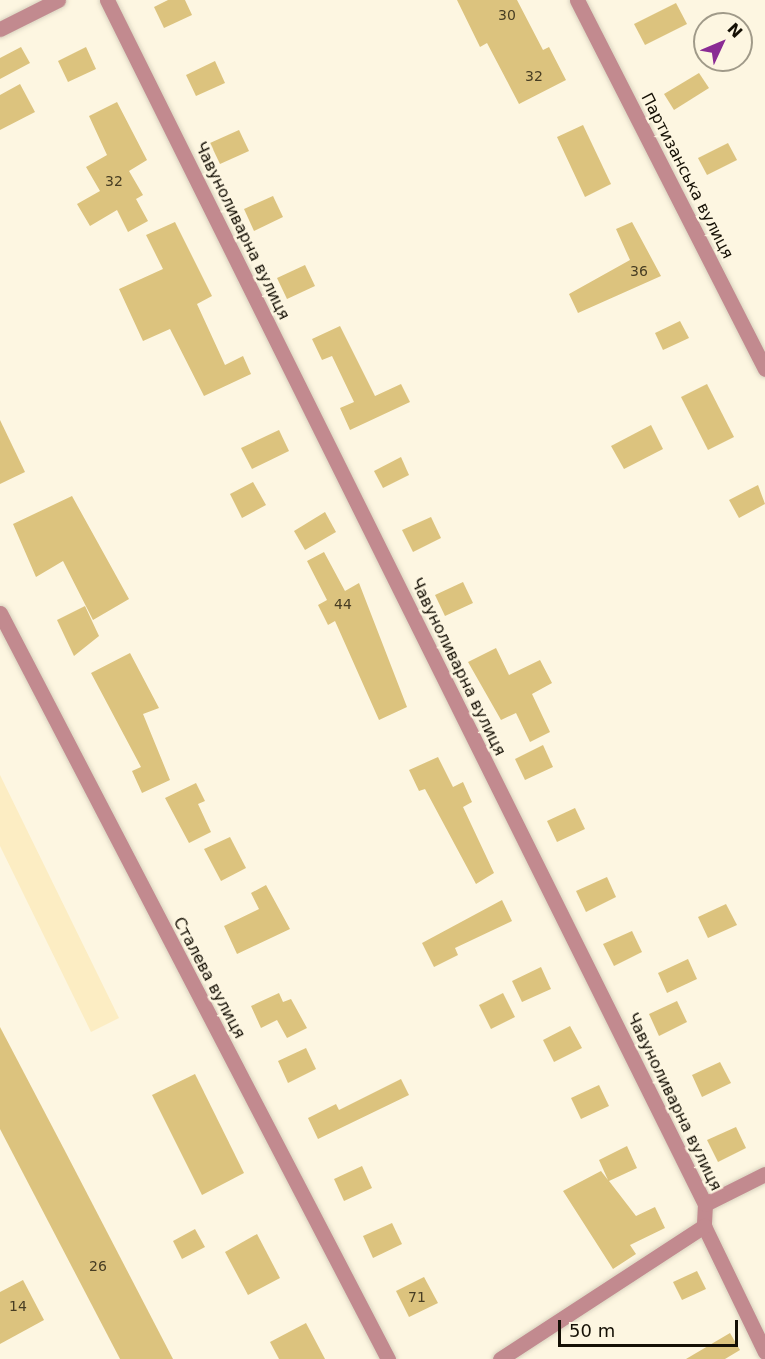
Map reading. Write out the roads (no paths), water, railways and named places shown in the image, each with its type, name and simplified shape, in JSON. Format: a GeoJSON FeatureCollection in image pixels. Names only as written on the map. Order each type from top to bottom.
{"type":"FeatureCollection","features":[{"type":"Feature","properties":{"kind":"street"},"geometry":{"type":"LineString","coordinates":[[0,30],[58,0]]}},
{"type":"Feature","properties":{"kind":"street","name":"Чавуноливарна вулиця"},"geometry":{"type":"LineString","coordinates":[[107,0],[705,1204],[704,1226],[765,1352]]}},
{"type":"Feature","properties":{"kind":"street","name":"Партизанська вулиця"},"geometry":{"type":"LineString","coordinates":[[577,0],[765,369]]}},
{"type":"Feature","properties":{"kind":"street","name":"Сталева вулиця"},"geometry":{"type":"LineString","coordinates":[[0,613],[388,1359]]}},
{"type":"Feature","properties":{"kind":"street"},"geometry":{"type":"LineString","coordinates":[[705,1204],[765,1174]]}},
{"type":"Feature","properties":{"kind":"street"},"geometry":{"type":"LineString","coordinates":[[500,1359],[704,1226]]}}]}
